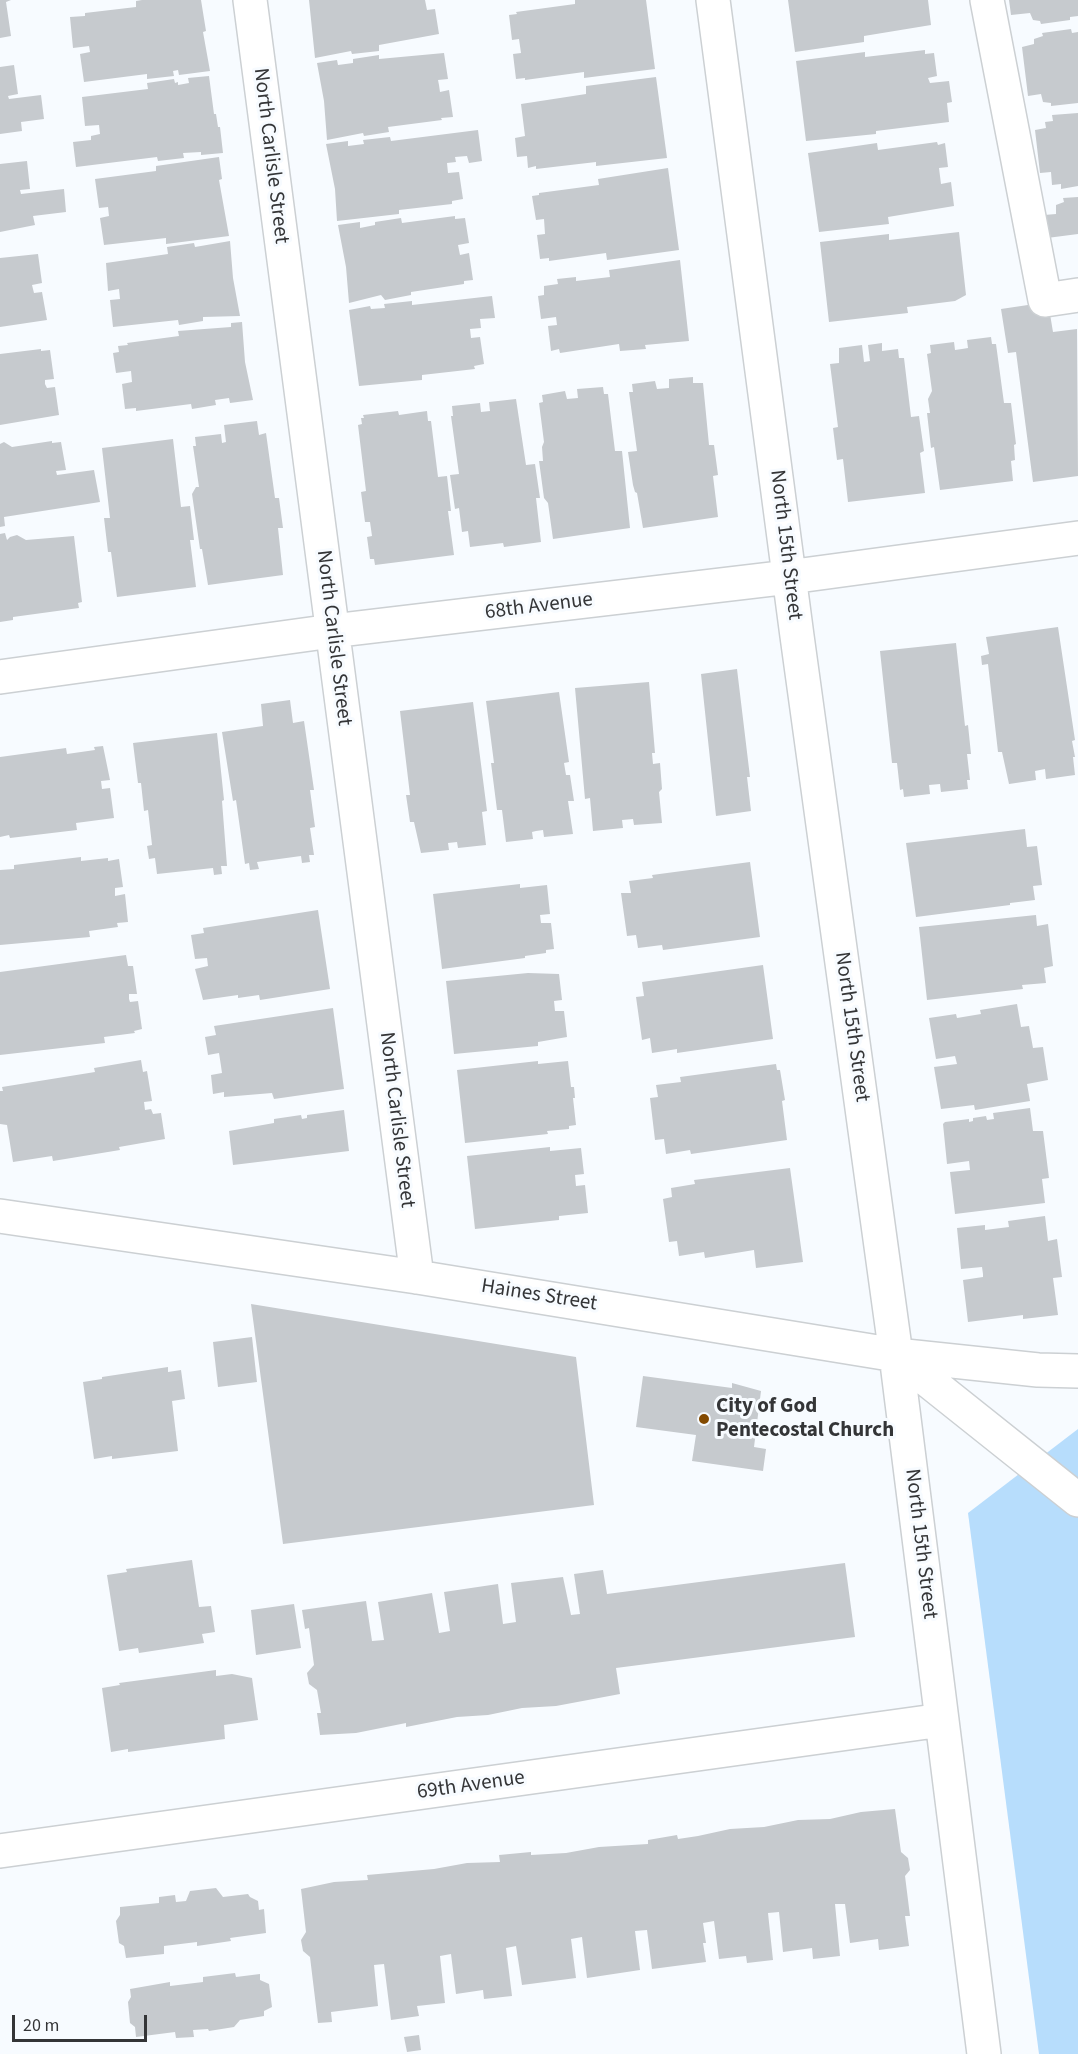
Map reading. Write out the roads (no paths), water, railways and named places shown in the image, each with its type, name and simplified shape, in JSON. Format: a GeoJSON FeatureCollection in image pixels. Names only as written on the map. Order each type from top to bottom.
{"type":"FeatureCollection","features":[{"type":"Feature","properties":{"kind":"street","name":"North Carlisle Street"},"geometry":{"type":"LineString","coordinates":[[250,0],[417,1276]]}},
{"type":"Feature","properties":{"kind":"street","name":"North 15th Street"},"geometry":{"type":"LineString","coordinates":[[713,0],[789,577],[896,1354],[984,2054]]}},
{"type":"Feature","properties":{"kind":"street"},"geometry":{"type":"LineString","coordinates":[[987,0],[1045,300],[1078,295]]}},
{"type":"Feature","properties":{"kind":"street","name":"68th Avenue"},"geometry":{"type":"LineString","coordinates":[[0,676],[332,631],[789,577],[1078,538]]}},
{"type":"Feature","properties":{"kind":"street","name":"Haines Street"},"geometry":{"type":"LineString","coordinates":[[0,1216],[417,1276],[896,1354],[1038,1370],[1078,1371]]}},
{"type":"Feature","properties":{"kind":"street"},"geometry":{"type":"LineString","coordinates":[[896,1354],[1078,1500]]}},
{"type":"Feature","properties":{"kind":"street","name":"69th Avenue"},"geometry":{"type":"LineString","coordinates":[[0,1851],[942,1720]]}},
{"type":"Feature","properties":{"kind":"place","name":"City of God Pentecostal Church"},"geometry":{"type":"Point","coordinates":[704,1419]}}]}
